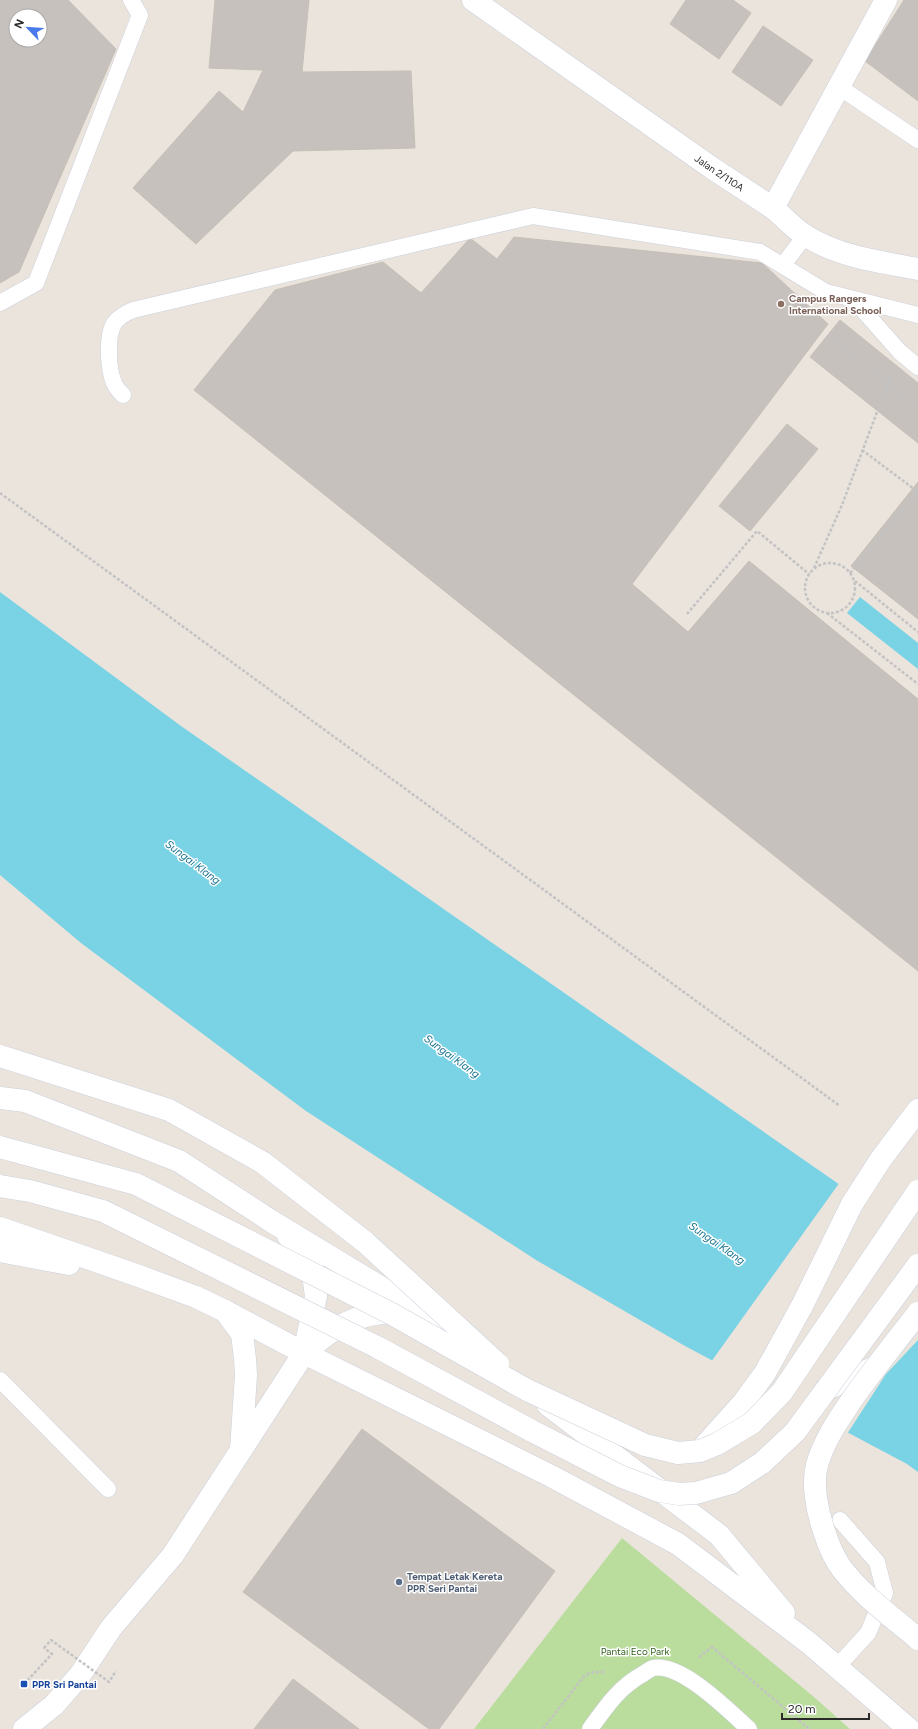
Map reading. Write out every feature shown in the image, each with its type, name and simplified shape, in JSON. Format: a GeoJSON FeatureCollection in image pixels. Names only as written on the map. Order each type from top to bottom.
{"type":"FeatureCollection","features":[{"type":"Feature","properties":{"kind":"street"},"geometry":{"type":"LineString","coordinates":[[773,208],[886,0]]}},
{"type":"Feature","properties":{"kind":"street","name":"Jalan 2/110A"},"geometry":{"type":"LineString","coordinates":[[478,2],[712,168],[773,208],[805,236],[833,250],[870,260],[918,270]]}},
{"type":"Feature","properties":{"kind":"street"},"geometry":{"type":"LineString","coordinates":[[0,1056],[168,1110],[262,1162],[366,1242],[527,1390]]}},
{"type":"Feature","properties":{"kind":"street"},"geometry":{"type":"LineString","coordinates":[[0,1098],[25,1101],[179,1161],[271,1221],[435,1320],[718,1535],[809,1643]]}},
{"type":"Feature","properties":{"kind":"street"},"geometry":{"type":"LineString","coordinates":[[700,1451],[743,1403],[765,1373],[803,1304],[852,1204],[881,1159],[918,1110]]}},
{"type":"Feature","properties":{"kind":"street"},"geometry":{"type":"LineString","coordinates":[[0,1148],[136,1184],[392,1314],[527,1390],[645,1445],[678,1453],[700,1451],[717,1444],[752,1423],[782,1392],[918,1191]]}},
{"type":"Feature","properties":{"kind":"street"},"geometry":{"type":"LineString","coordinates":[[0,1186],[30,1191],[103,1211],[377,1347],[532,1431],[620,1476],[659,1491],[679,1494],[696,1493],[731,1483],[762,1463],[795,1432],[918,1265]]}},
{"type":"Feature","properties":{"kind":"street"},"geometry":{"type":"LineString","coordinates":[[271,1221],[307,1254],[312,1267],[316,1296],[304,1353]]}},
{"type":"Feature","properties":{"kind":"street"},"geometry":{"type":"LineString","coordinates":[[0,1228],[196,1297],[304,1353],[551,1476],[678,1544],[809,1643],[909,1729]]}},
{"type":"Feature","properties":{"kind":"street"},"geometry":{"type":"LineString","coordinates":[[0,1251],[139,1276]]}},
{"type":"Feature","properties":{"kind":"street"},"geometry":{"type":"LineString","coordinates":[[225,1311],[242,1334],[246,1359],[240,1451]]}},
{"type":"Feature","properties":{"kind":"street"},"geometry":{"type":"LineString","coordinates":[[24,1729],[58,1700],[80,1675],[111,1628],[173,1555],[304,1353],[323,1337],[356,1317],[380,1312],[408,1312],[435,1320]]}},
{"type":"Feature","properties":{"kind":"street"},"geometry":{"type":"LineString","coordinates":[[918,1313],[876,1367],[835,1424],[824,1446],[817,1466],[816,1488],[818,1513],[827,1542],[841,1568],[865,1594],[918,1639]]}},
{"type":"Feature","properties":{"kind":"street"},"geometry":{"type":"LineString","coordinates":[[825,1390],[876,1367]]}},
{"type":"Feature","properties":{"kind":"lane"},"geometry":{"type":"LineString","coordinates":[[0,303],[36,283],[140,15],[131,0]]}},
{"type":"Feature","properties":{"kind":"lane"},"geometry":{"type":"LineString","coordinates":[[840,86],[918,140]]}},
{"type":"Feature","properties":{"kind":"lane"},"geometry":{"type":"LineString","coordinates":[[124,395],[118,390],[112,377],[109,342],[110,331],[115,322],[123,314],[133,310],[533,216],[760,252],[826,292],[918,315]]}},
{"type":"Feature","properties":{"kind":"lane"},"geometry":{"type":"LineString","coordinates":[[783,266],[805,236]]}},
{"type":"Feature","properties":{"kind":"lane"},"geometry":{"type":"LineString","coordinates":[[853,299],[900,352],[918,367]]}},
{"type":"Feature","properties":{"kind":"lane"},"geometry":{"type":"LineString","coordinates":[[2,1386],[108,1489]]}},
{"type":"Feature","properties":{"kind":"lane"},"geometry":{"type":"LineString","coordinates":[[837,1666],[868,1633],[885,1593],[877,1562],[840,1520]]}},
{"type":"Feature","properties":{"kind":"lane"},"geometry":{"type":"LineString","coordinates":[[590,1729],[614,1697],[636,1678],[653,1668],[671,1669],[689,1678],[749,1729]]}},
{"type":"Feature","properties":{"kind":"path"},"geometry":{"type":"LineString","coordinates":[[829,335],[918,409]]}},
{"type":"Feature","properties":{"kind":"path"},"geometry":{"type":"LineString","coordinates":[[900,352],[842,505],[814,568],[809,574],[805,590],[807,598],[818,610],[826,613],[918,684]]}},
{"type":"Feature","properties":{"kind":"path"},"geometry":{"type":"LineString","coordinates":[[850,573],[918,492],[862,450]]}},
{"type":"Feature","properties":{"kind":"path"},"geometry":{"type":"LineString","coordinates":[[0,493],[840,1106]]}},
{"type":"Feature","properties":{"kind":"path"},"geometry":{"type":"LineString","coordinates":[[687,614],[757,531],[809,574]]}},
{"type":"Feature","properties":{"kind":"path"},"geometry":{"type":"LineString","coordinates":[[814,568],[821,564],[834,563],[845,567],[854,581],[918,632]]}},
{"type":"Feature","properties":{"kind":"path"},"geometry":{"type":"LineString","coordinates":[[826,613],[842,610],[849,604],[853,597],[854,581]]}},
{"type":"Feature","properties":{"kind":"path"},"geometry":{"type":"LineString","coordinates":[[24,1684],[52,1654],[44,1648],[51,1640],[109,1682],[116,1671]]}},
{"type":"Feature","properties":{"kind":"green space","name":"Pantai Eco Park"},"geometry":{"type":"Polygon","coordinates":[[[622,1538],[814,1697],[850,1729],[474,1729],[622,1538]]]}},
{"type":"Feature","properties":{"kind":"water","name":"Sungai Klang"},"geometry":{"type":"Polygon","coordinates":[[[0,592],[181,726],[853,1194],[918,1241],[918,1472],[907,1464],[685,1346],[536,1260],[306,1111],[81,943],[0,875],[0,592]]]}},
{"type":"Feature","properties":{"kind":"water"},"geometry":{"type":"Polygon","coordinates":[[[860,597],[918,643],[918,669],[847,613],[860,597]]]}},
{"type":"Feature","properties":{"kind":"pier"},"geometry":{"type":"Polygon","coordinates":[[[840,1182],[918,1239],[918,1340],[886,1374],[847,1434],[711,1362],[840,1182]]]}},
{"type":"Feature","properties":{"kind":"building"},"geometry":{"type":"Polygon","coordinates":[[[0,0],[68,0],[116,49],[19,272],[0,283],[0,0]]]}},
{"type":"Feature","properties":{"kind":"building"},"geometry":{"type":"Polygon","coordinates":[[[215,0],[309,0],[302,72],[411,71],[415,148],[293,151],[196,244],[133,188],[219,91],[243,112],[263,70],[209,68],[215,0]]]}},
{"type":"Feature","properties":{"kind":"building"},"geometry":{"type":"Polygon","coordinates":[[[686,0],[733,0],[751,13],[719,59],[670,24],[686,0]]]}},
{"type":"Feature","properties":{"kind":"building"},"geometry":{"type":"Polygon","coordinates":[[[904,0],[918,0],[918,101],[865,61],[904,0]]]}},
{"type":"Feature","properties":{"kind":"building"},"geometry":{"type":"Polygon","coordinates":[[[763,26],[813,60],[781,106],[732,72],[763,26]]]}},
{"type":"Feature","properties":{"kind":"building"},"geometry":{"type":"Polygon","coordinates":[[[514,237],[762,263],[828,324],[632,584],[688,632],[749,561],[918,699],[918,971],[194,390],[275,290],[383,262],[421,293],[470,238],[497,259],[514,237]]]}},
{"type":"Feature","properties":{"kind":"building"},"geometry":{"type":"Polygon","coordinates":[[[840,320],[918,383],[918,443],[810,357],[840,320]]]}},
{"type":"Feature","properties":{"kind":"building"},"geometry":{"type":"Polygon","coordinates":[[[787,424],[818,449],[750,531],[719,506],[787,424]]]}},
{"type":"Feature","properties":{"kind":"building"},"geometry":{"type":"Polygon","coordinates":[[[918,482],[918,619],[851,566],[918,482]]]}},
{"type":"Feature","properties":{"kind":"building","name":"Tempat Letak Kereta PPR Seri Pantai"},"geometry":{"type":"Polygon","coordinates":[[[362,1429],[555,1571],[439,1729],[429,1729],[243,1592],[362,1429]]]}},
{"type":"Feature","properties":{"kind":"building"},"geometry":{"type":"Polygon","coordinates":[[[293,1679],[359,1729],[254,1729],[293,1679]]]}},
{"type":"Feature","properties":{"kind":"place","name":"Campus Rangers International School"},"geometry":{"type":"Point","coordinates":[781,304]}},
{"type":"Feature","properties":{"kind":"place","name":"Tempat Letak Kereta PPR Seri Pantai"},"geometry":{"type":"Point","coordinates":[399,1582]}},
{"type":"Feature","properties":{"kind":"place","name":"PPR Sri Pantai"},"geometry":{"type":"Point","coordinates":[24,1684]}}]}
